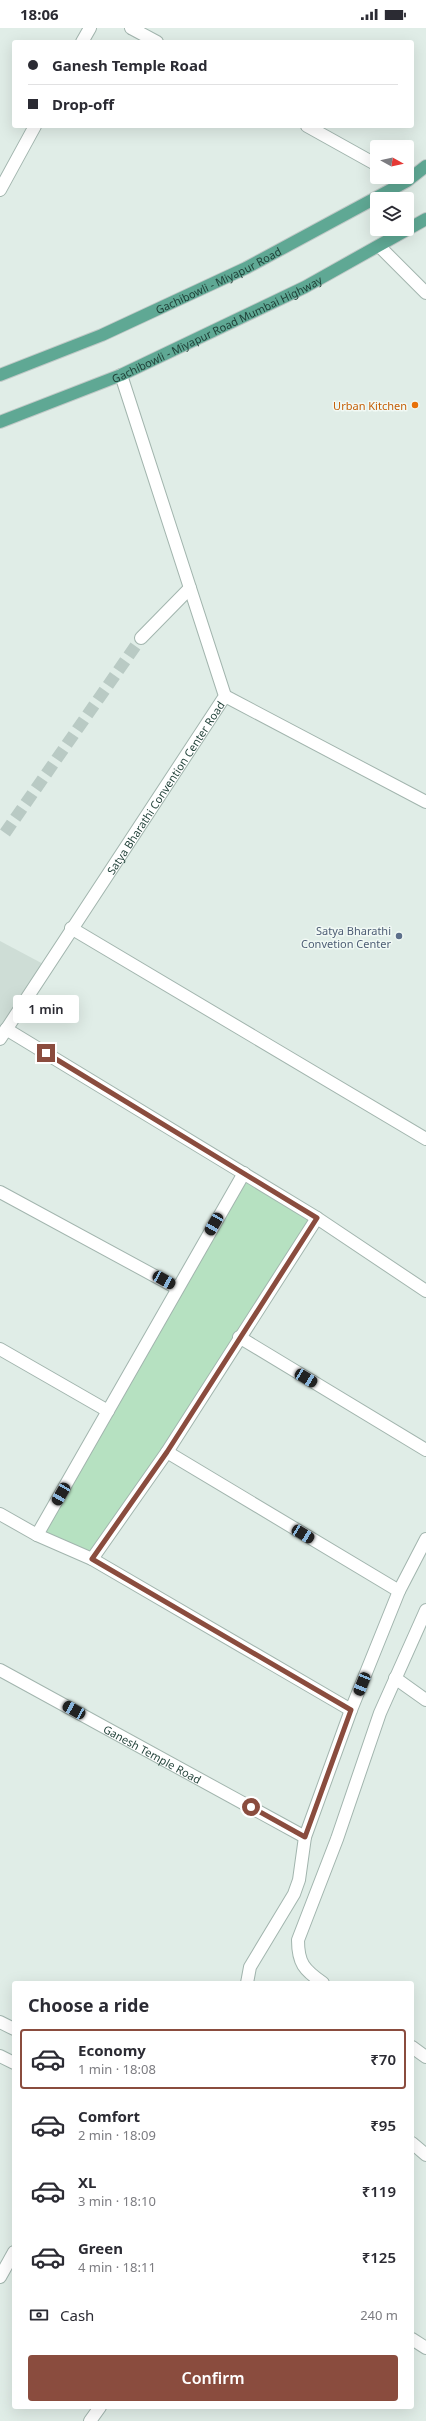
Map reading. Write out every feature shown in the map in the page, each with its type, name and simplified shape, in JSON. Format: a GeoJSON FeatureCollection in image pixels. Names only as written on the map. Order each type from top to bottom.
{"type":"FeatureCollection","features":[{"type":"Feature","properties":{"kind":"main road","name":"Gachibowli - Miyapur Road"},"geometry":{"type":"LineString","coordinates":[[414,173],[426,166]]}},
{"type":"Feature","properties":{"kind":"main road","name":"Gachibowli - Miyapur Road"},"geometry":{"type":"LineString","coordinates":[[0,375],[102,335],[246,268],[394,184]]}},
{"type":"Feature","properties":{"kind":"main road","name":"Gachibowli - Miyapur Road Mumbai Highway"},"geometry":{"type":"LineString","coordinates":[[0,422],[121,375],[305,287],[426,219]]}},
{"type":"Feature","properties":{"kind":"street"},"geometry":{"type":"LineString","coordinates":[[83,40],[90,28]]}},
{"type":"Feature","properties":{"kind":"street"},"geometry":{"type":"LineString","coordinates":[[131,28],[153,40]]}},
{"type":"Feature","properties":{"kind":"street"},"geometry":{"type":"LineString","coordinates":[[0,190],[34,128]]}},
{"type":"Feature","properties":{"kind":"street"},"geometry":{"type":"LineString","coordinates":[[312,128],[370,161]]}},
{"type":"Feature","properties":{"kind":"street"},"geometry":{"type":"LineString","coordinates":[[379,246],[426,293]]}},
{"type":"Feature","properties":{"kind":"street","name":"Satya Bharathi Convention Center Road"},"geometry":{"type":"LineString","coordinates":[[3,1034],[71,928],[225,696],[121,375]]}},
{"type":"Feature","properties":{"kind":"street"},"geometry":{"type":"LineString","coordinates":[[141,638],[190,588]]}},
{"type":"Feature","properties":{"kind":"street"},"geometry":{"type":"LineString","coordinates":[[225,696],[426,802]]}},
{"type":"Feature","properties":{"kind":"street"},"geometry":{"type":"LineString","coordinates":[[71,928],[426,1139]]}},
{"type":"Feature","properties":{"kind":"street"},"geometry":{"type":"LineString","coordinates":[[3,1034],[317,1218],[426,1291]]}},
{"type":"Feature","properties":{"kind":"street"},"geometry":{"type":"LineString","coordinates":[[37,1535],[177,1288],[244,1174]]}},
{"type":"Feature","properties":{"kind":"street"},"geometry":{"type":"LineString","coordinates":[[0,1192],[177,1288]]}},
{"type":"Feature","properties":{"kind":"street"},"geometry":{"type":"LineString","coordinates":[[92,1559],[167,1452],[239,1337],[317,1218]]}},
{"type":"Feature","properties":{"kind":"street"},"geometry":{"type":"LineString","coordinates":[[239,1337],[426,1450]]}},
{"type":"Feature","properties":{"kind":"street"},"geometry":{"type":"LineString","coordinates":[[0,1349],[108,1410]]}},
{"type":"Feature","properties":{"kind":"street"},"geometry":{"type":"LineString","coordinates":[[167,1452],[399,1591]]}},
{"type":"Feature","properties":{"kind":"street"},"geometry":{"type":"LineString","coordinates":[[0,1514],[37,1535],[92,1559],[351,1710]]}},
{"type":"Feature","properties":{"kind":"street"},"geometry":{"type":"LineString","coordinates":[[247,1981],[250,1967],[294,1894],[299,1880],[305,1837],[351,1710],[399,1591],[426,1539]]}},
{"type":"Feature","properties":{"kind":"street"},"geometry":{"type":"LineString","coordinates":[[320,1981],[308,1972],[298,1956],[298,1940],[337,1839],[380,1713],[426,1610]]}},
{"type":"Feature","properties":{"kind":"street","name":"Ganesh Temple Road"},"geometry":{"type":"LineString","coordinates":[[0,1670],[305,1837]]}},
{"type":"Feature","properties":{"kind":"street"},"geometry":{"type":"LineString","coordinates":[[395,1678],[426,1700]]}},
{"type":"Feature","properties":{"kind":"street"},"geometry":{"type":"LineString","coordinates":[[0,2022],[12,2028]]}},
{"type":"Feature","properties":{"kind":"street"},"geometry":{"type":"LineString","coordinates":[[414,2048],[426,2057]]}},
{"type":"Feature","properties":{"kind":"street"},"geometry":{"type":"LineString","coordinates":[[0,2056],[12,2063]]}},
{"type":"Feature","properties":{"kind":"street"},"geometry":{"type":"LineString","coordinates":[[414,2145],[426,2155]]}},
{"type":"Feature","properties":{"kind":"street"},"geometry":{"type":"LineString","coordinates":[[0,2277],[12,2256]]}},
{"type":"Feature","properties":{"kind":"street"},"geometry":{"type":"LineString","coordinates":[[414,2341],[426,2348]]}},
{"type":"Feature","properties":{"kind":"street"},"geometry":{"type":"LineString","coordinates":[[90,2421],[99,2409]]}},
{"type":"Feature","properties":{"kind":"shaded area"},"geometry":{"type":"Polygon","coordinates":[[[0,941],[47,966],[0,1039],[0,941]]]}},
{"type":"Feature","properties":{"kind":"green space"},"geometry":{"type":"Polygon","coordinates":[[[244,1173],[317,1218],[92,1559],[37,1535],[244,1173]]]}},
{"type":"Feature","properties":{"kind":"tunnel"},"geometry":{"type":"LineString","coordinates":[[5,833],[141,638]]}},
{"type":"Feature","properties":{"kind":"place","name":"Urban Kitchen"},"geometry":{"type":"Point","coordinates":[415,405]}},
{"type":"Feature","properties":{"kind":"place","name":"Satya Bharathi Convetion Center"},"geometry":{"type":"Point","coordinates":[399,936]}},
{"type":"Feature","properties":{"kind":"route"},"geometry":{"type":"LineString","coordinates":[[46,1053],[317,1218],[239,1337],[167,1452],[92,1559],[351,1710],[305,1837],[251,1807]]}}]}
